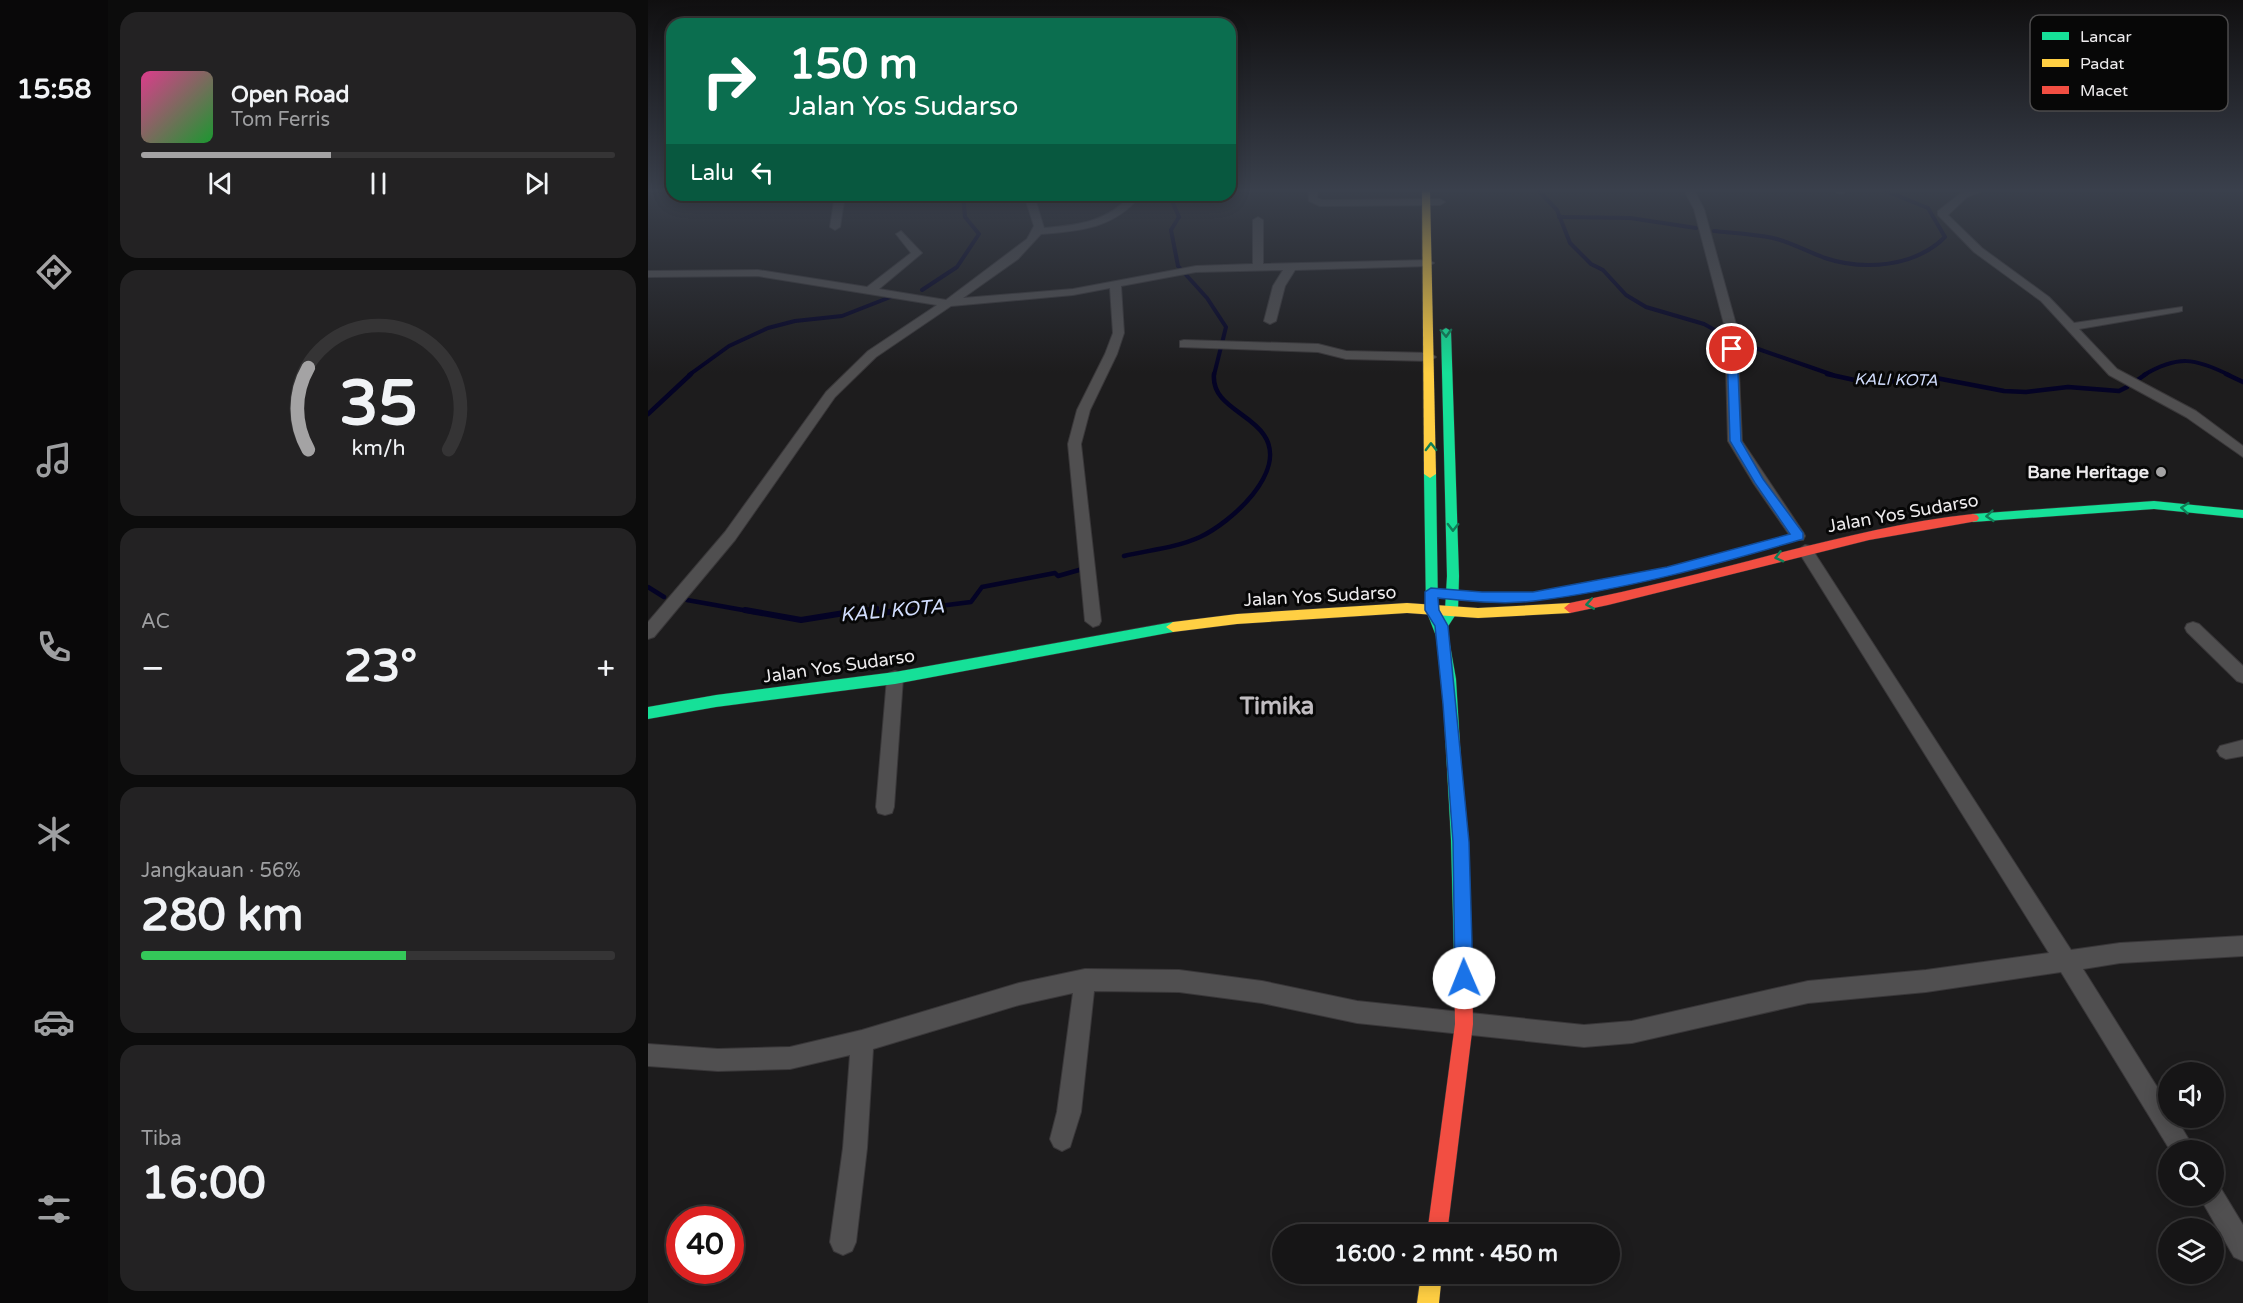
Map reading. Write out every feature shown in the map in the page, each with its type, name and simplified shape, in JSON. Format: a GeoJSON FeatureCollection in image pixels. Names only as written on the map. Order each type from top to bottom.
{"type":"FeatureCollection","features":[{"type":"Feature","properties":{"kind":"main road"},"geometry":{"type":"LineString","coordinates":[[1430,251],[1431,592],[1432,610],[1441,626],[1461,842],[1464,1024],[1438,1224]]}},
{"type":"Feature","properties":{"kind":"main road"},"geometry":{"type":"LineString","coordinates":[[1441,626],[1451,612],[1457,594],[1445,311]]}},
{"type":"Feature","properties":{"kind":"main road","name":"Jalan Yos Sudarso"},"geometry":{"type":"LineString","coordinates":[[1915,512],[2050,499],[2144,494],[2243,502]]}},
{"type":"Feature","properties":{"kind":"main road","name":"Jalan Yos Sudarso"},"geometry":{"type":"LineString","coordinates":[[648,713],[716,701],[895,678],[1162,628],[1331,611],[1432,610],[1479,613],[1556,610],[1640,595],[1800,539],[1946,520],[2085,508],[2154,505],[2243,514]]}},
{"type":"Feature","properties":{"kind":"main road"},"geometry":{"type":"LineString","coordinates":[[1656,574],[1677,569]]}},
{"type":"Feature","properties":{"kind":"main road","name":"Jalan Yos Sudarso"},"geometry":{"type":"LineString","coordinates":[[1416,593],[1457,594]]}},
{"type":"Feature","properties":{"kind":"main road"},"geometry":{"type":"LineString","coordinates":[[1512,597],[1543,595]]}},
{"type":"Feature","properties":{"kind":"main road"},"geometry":{"type":"LineString","coordinates":[[1428,1303],[1431,1284]]}},
{"type":"Feature","properties":{"kind":"street"},"geometry":{"type":"LineString","coordinates":[[869,291],[917,253],[916,251]]}},
{"type":"Feature","properties":{"kind":"street"},"geometry":{"type":"LineString","coordinates":[[648,633],[730,536],[830,395],[872,355],[1019,251]]}},
{"type":"Feature","properties":{"kind":"street"},"geometry":{"type":"LineString","coordinates":[[1258,251],[1258,266]]}},
{"type":"Feature","properties":{"kind":"street"},"geometry":{"type":"LineString","coordinates":[[1710,251],[1731,328],[1735,441],[1759,481],[1800,539],[2177,1140]]}},
{"type":"Feature","properties":{"kind":"street"},"geometry":{"type":"LineString","coordinates":[[1979,251],[2045,299],[2113,372],[2191,414],[2243,453]]}},
{"type":"Feature","properties":{"kind":"street"},"geometry":{"type":"LineString","coordinates":[[648,274],[758,273],[946,303],[1073,292],[1165,277],[1188,270],[1429,262]]}},
{"type":"Feature","properties":{"kind":"street"},"geometry":{"type":"LineString","coordinates":[[1270,321],[1279,286],[1292,266]]}},
{"type":"Feature","properties":{"kind":"street"},"geometry":{"type":"LineString","coordinates":[[1092,621],[1087,543],[1075,453],[1076,435],[1093,389],[1116,344],[1121,323],[1115,306],[1116,285]]}},
{"type":"Feature","properties":{"kind":"street"},"geometry":{"type":"LineString","coordinates":[[2070,327],[2178,309]]}},
{"type":"Feature","properties":{"kind":"street"},"geometry":{"type":"LineString","coordinates":[[1184,344],[1318,348],[1346,355],[1430,357]]}},
{"type":"Feature","properties":{"kind":"street"},"geometry":{"type":"LineString","coordinates":[[2193,628],[2243,676]]}},
{"type":"Feature","properties":{"kind":"street"},"geometry":{"type":"LineString","coordinates":[[885,807],[895,678]]}},
{"type":"Feature","properties":{"kind":"street"},"geometry":{"type":"LineString","coordinates":[[648,1055],[758,1061],[790,1058],[862,1041],[942,1015],[1085,980],[1179,981],[1262,992],[1357,1012],[1584,1036],[1632,1032],[1808,992],[1926,981],[2120,953],[2243,946]]}},
{"type":"Feature","properties":{"kind":"street"},"geometry":{"type":"LineString","coordinates":[[1062,1139],[1069,1112],[1085,980]]}},
{"type":"Feature","properties":{"kind":"street"},"geometry":{"type":"LineString","coordinates":[[843,1242],[855,1148],[862,1041]]}},
{"type":"Feature","properties":{"kind":"street"},"geometry":{"type":"LineString","coordinates":[[2217,1206],[2243,1248]]}},
{"type":"Feature","properties":{"kind":"waterway","name":"KALI KOTA"},"geometry":{"type":"LineString","coordinates":[[922,290],[957,267],[968,251]]}},
{"type":"Feature","properties":{"kind":"waterway","name":"KALI KOTA"},"geometry":{"type":"LineString","coordinates":[[1175,251],[1178,266],[1207,298],[1226,327],[1214,375]]}},
{"type":"Feature","properties":{"kind":"waterway","name":"KALI KOTA"},"geometry":{"type":"LineString","coordinates":[[1578,251],[1591,264],[1603,270],[1626,295],[1646,307],[1704,324],[1722,334]]}},
{"type":"Feature","properties":{"kind":"waterway"},"geometry":{"type":"LineString","coordinates":[[1807,251],[1840,262],[1872,265],[1904,260],[1926,251]]}},
{"type":"Feature","properties":{"kind":"waterway","name":"KALI KOTA"},"geometry":{"type":"LineString","coordinates":[[689,375],[729,346],[768,328],[795,321],[842,316],[893,296]]}},
{"type":"Feature","properties":{"kind":"waterway","name":"KALI KOTA"},"geometry":{"type":"LineString","coordinates":[[1741,343],[1833,375]]}},
{"type":"Feature","properties":{"kind":"waterway","name":"KALI KOTA"},"geometry":{"type":"LineString","coordinates":[[2146,374],[2167,364],[2186,361],[2206,365],[2229,375]]}},
{"type":"Feature","properties":{"kind":"waterway","name":"KALI KOTA"},"geometry":{"type":"LineString","coordinates":[[648,414],[691,374]]}},
{"type":"Feature","properties":{"kind":"waterway","name":"KALI KOTA"},"geometry":{"type":"LineString","coordinates":[[1827,374],[1859,381],[1883,382],[1936,378],[2004,391],[2026,392],[2068,387],[2119,391],[2127,387]]}},
{"type":"Feature","properties":{"kind":"waterway","name":"KALI KOTA"},"geometry":{"type":"LineString","coordinates":[[2136,381],[2146,374]]}},
{"type":"Feature","properties":{"kind":"waterway","name":"KALI KOTA"},"geometry":{"type":"LineString","coordinates":[[2226,374],[2243,382]]}},
{"type":"Feature","properties":{"kind":"waterway","name":"KALI KOTA"},"geometry":{"type":"LineString","coordinates":[[1124,556],[1172,546],[1200,537],[1240,508],[1263,480],[1269,465],[1270,449],[1264,435],[1258,427],[1219,394],[1214,375]]}},
{"type":"Feature","properties":{"kind":"waterway","name":"KALI KOTA"},"geometry":{"type":"LineString","coordinates":[[892,612],[971,602],[982,587],[1055,573],[1058,576],[1086,568]]}},
{"type":"Feature","properties":{"kind":"waterway","name":"KALI KOTA"},"geometry":{"type":"LineString","coordinates":[[648,587],[664,597]]}},
{"type":"Feature","properties":{"kind":"waterway","name":"KALI KOTA"},"geometry":{"type":"LineString","coordinates":[[687,600],[754,612]]}},
{"type":"Feature","properties":{"kind":"waterway","name":"KALI KOTA"},"geometry":{"type":"LineString","coordinates":[[853,612],[877,608],[874,614],[904,610]]}},
{"type":"Feature","properties":{"kind":"waterway","name":"KALI KOTA"},"geometry":{"type":"LineString","coordinates":[[745,610],[801,620],[863,610]]}},
{"type":"Feature","properties":{"kind":"traffic: fast"},"geometry":{"type":"LineString","coordinates":[[1441,626],[1451,611],[1453,576],[1446,331]]}},
{"type":"Feature","properties":{"kind":"traffic: fast"},"geometry":{"type":"LineString","coordinates":[[1430,474],[1432,610],[1442,636],[1449,679],[1462,898],[1463,957]]}},
{"type":"Feature","properties":{"kind":"traffic: fast"},"geometry":{"type":"LineString","coordinates":[[1973,518],[2154,505],[2243,514]]}},
{"type":"Feature","properties":{"kind":"traffic: fast"},"geometry":{"type":"LineString","coordinates":[[648,713],[716,701],[895,678],[1173,627]]}},
{"type":"Feature","properties":{"kind":"traffic: slow"},"geometry":{"type":"LineString","coordinates":[[1427,251],[1430,474]]}},
{"type":"Feature","properties":{"kind":"traffic: slow"},"geometry":{"type":"LineString","coordinates":[[1173,627],[1237,619],[1407,608],[1478,613],[1570,608]]}},
{"type":"Feature","properties":{"kind":"traffic: slow"},"geometry":{"type":"LineString","coordinates":[[1428,1303],[1431,1284]]}},
{"type":"Feature","properties":{"kind":"traffic: jam"},"geometry":{"type":"LineString","coordinates":[[1570,608],[1645,592],[1869,536],[1973,518]]}},
{"type":"Feature","properties":{"kind":"traffic: jam"},"geometry":{"type":"LineString","coordinates":[[1438,1224],[1464,1024],[1463,957]]}},
{"type":"Feature","properties":{"kind":"place","name":"Bane Heritage"},"geometry":{"type":"Point","coordinates":[2161,472]}},
{"type":"Feature","properties":{"kind":"district","name":"Timika"},"geometry":{"type":"Point","coordinates":[1277,706]}},
{"type":"Feature","properties":{"kind":"route"},"geometry":{"type":"LineString","coordinates":[[1464,978],[1461,842],[1450,704],[1441,626],[1432,610],[1431,592],[1482,597],[1533,596],[1623,582],[1798,536],[1759,481],[1735,441],[1732,349]]}}]}
